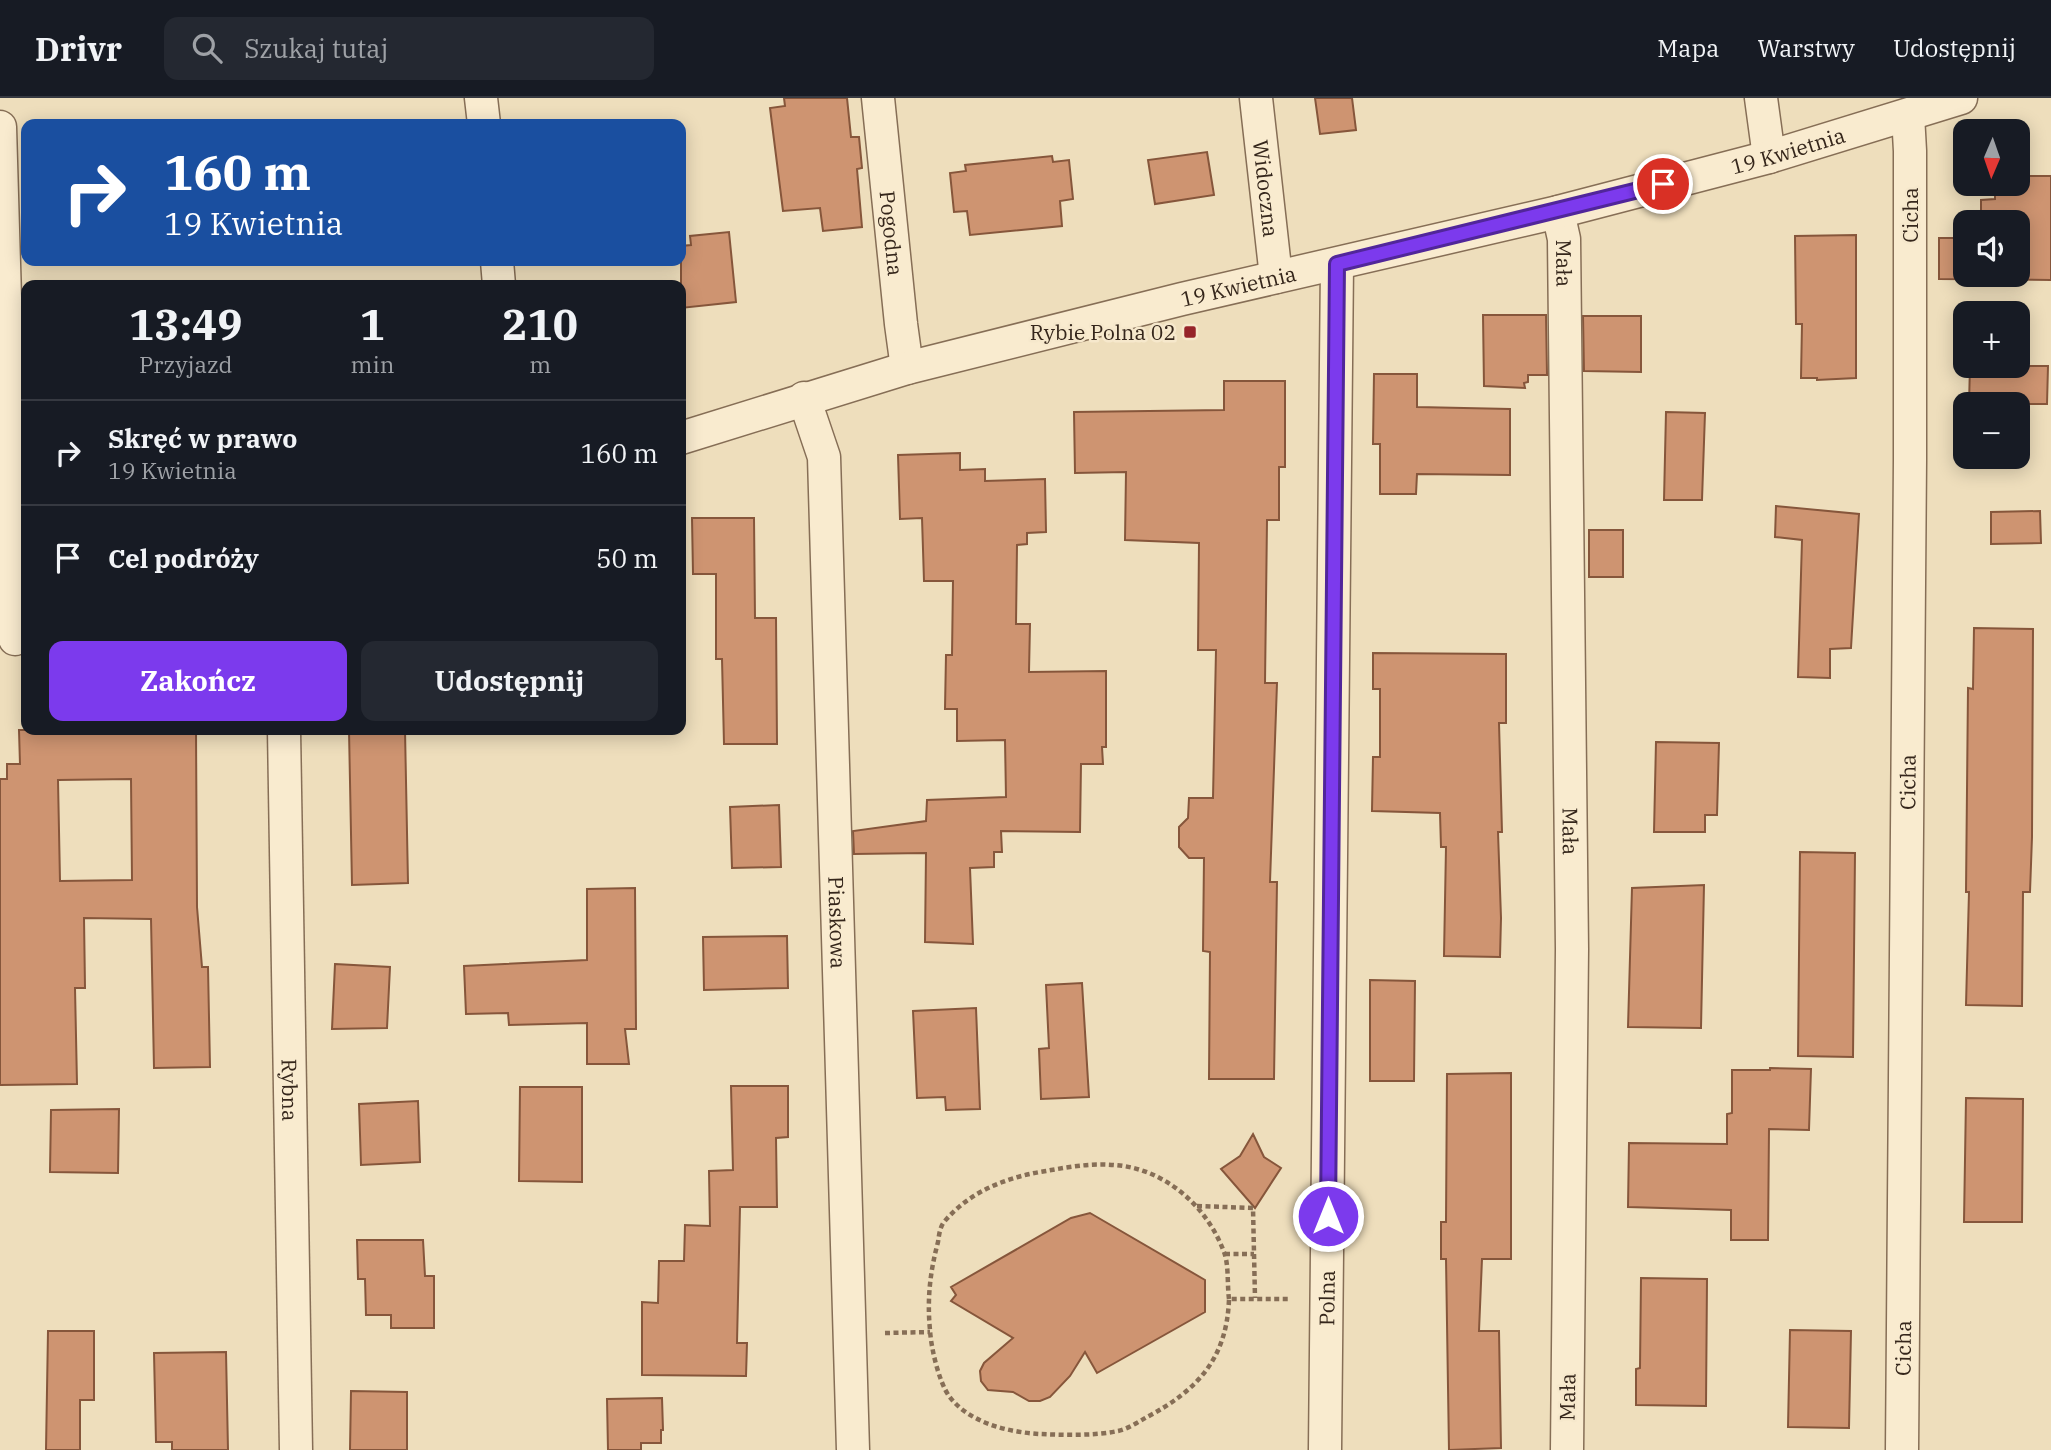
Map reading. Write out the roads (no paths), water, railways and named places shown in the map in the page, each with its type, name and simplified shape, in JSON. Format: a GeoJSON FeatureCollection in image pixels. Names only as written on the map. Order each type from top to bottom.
{"type":"FeatureCollection","features":[{"type":"Feature","properties":{"kind":"street"},"geometry":{"type":"LineString","coordinates":[[481,98],[483,119]]}},
{"type":"Feature","properties":{"kind":"street","name":"Pogodna"},"geometry":{"type":"LineString","coordinates":[[878,98],[908,368]]}},
{"type":"Feature","properties":{"kind":"street","name":"Widoczna"},"geometry":{"type":"LineString","coordinates":[[1256,98],[1276,278]]}},
{"type":"Feature","properties":{"kind":"street"},"geometry":{"type":"LineString","coordinates":[[1761,98],[1769,157]]}},
{"type":"Feature","properties":{"kind":"street","name":"19 Kwietnia"},"geometry":{"type":"LineString","coordinates":[[686,436],[908,368],[1558,212],[1769,157],[1961,98]]}},
{"type":"Feature","properties":{"kind":"street","name":"Cicha"},"geometry":{"type":"LineString","coordinates":[[1902,1450],[1910,474],[1908,115]]}},
{"type":"Feature","properties":{"kind":"street"},"geometry":{"type":"LineString","coordinates":[[0,127],[14,640]]}},
{"type":"Feature","properties":{"kind":"street","name":"Mała"},"geometry":{"type":"LineString","coordinates":[[1558,212],[1564,239],[1572,949],[1567,1450]]}},
{"type":"Feature","properties":{"kind":"street","name":"Polna"},"geometry":{"type":"LineString","coordinates":[[1325,1450],[1337,264]]}},
{"type":"Feature","properties":{"kind":"street","name":"Piaskowa"},"geometry":{"type":"LineString","coordinates":[[804,398],[824,457],[853,1450]]}},
{"type":"Feature","properties":{"kind":"street","name":"Rybna"},"geometry":{"type":"LineString","coordinates":[[284,735],[296,1450]]}},
{"type":"Feature","properties":{"kind":"place","name":"Rybie Polna 02"},"geometry":{"type":"Point","coordinates":[1190,332]}}]}
